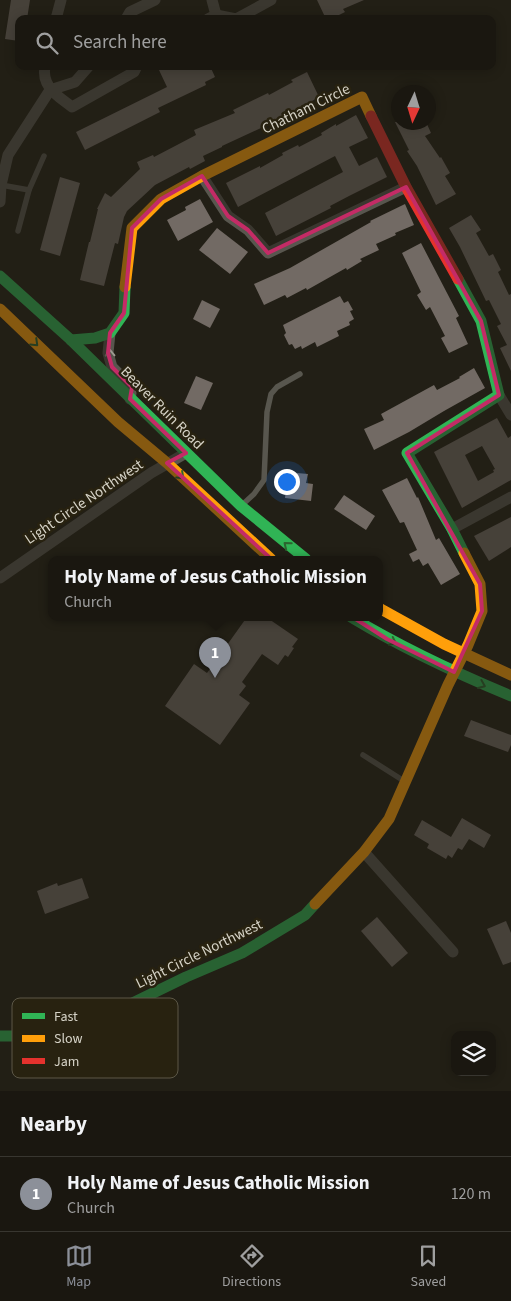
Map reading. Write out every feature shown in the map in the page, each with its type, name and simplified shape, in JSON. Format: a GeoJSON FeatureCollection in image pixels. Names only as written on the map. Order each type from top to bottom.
{"type":"FeatureCollection","features":[{"type":"Feature","properties":{"kind":"street"},"geometry":{"type":"LineString","coordinates":[[57,15],[61,0]]}},
{"type":"Feature","properties":{"kind":"street"},"geometry":{"type":"LineString","coordinates":[[128,15],[130,12],[155,0]]}},
{"type":"Feature","properties":{"kind":"street"},"geometry":{"type":"LineString","coordinates":[[212,0],[212,15]]}},
{"type":"Feature","properties":{"kind":"street"},"geometry":{"type":"LineString","coordinates":[[243,15],[271,0]]}},
{"type":"Feature","properties":{"kind":"street"},"geometry":{"type":"LineString","coordinates":[[44,70],[44,74],[50,90],[72,107],[135,70]]}},
{"type":"Feature","properties":{"kind":"street"},"geometry":{"type":"LineString","coordinates":[[0,202],[1,184],[8,155],[50,90],[74,82],[85,70]]}},
{"type":"Feature","properties":{"kind":"street","name":"Chatham Circle"},"geometry":{"type":"LineString","coordinates":[[110,333],[124,313],[125,278],[132,228],[161,199],[202,176],[362,97],[406,186],[482,322],[499,396],[511,415]]}},
{"type":"Feature","properties":{"kind":"street"},"geometry":{"type":"LineString","coordinates":[[202,176],[228,216],[248,230],[268,254],[406,186]]}},
{"type":"Feature","properties":{"kind":"street","name":"Beaver Ruin Road"},"geometry":{"type":"LineString","coordinates":[[0,276],[71,340],[241,506],[302,556]]}},
{"type":"Feature","properties":{"kind":"street"},"geometry":{"type":"LineString","coordinates":[[0,309],[118,422],[167,463],[268,556]]}},
{"type":"Feature","properties":{"kind":"street"},"geometry":{"type":"LineString","coordinates":[[71,340],[95,338],[110,333],[108,353],[112,367],[132,387],[130,399]]}},
{"type":"Feature","properties":{"kind":"street"},"geometry":{"type":"LineString","coordinates":[[463,653],[482,611],[480,584],[452,529],[407,453],[499,396]]}},
{"type":"Feature","properties":{"kind":"street","name":"Light Circle Northwest"},"geometry":{"type":"LineString","coordinates":[[0,578],[167,463],[186,453]]}},
{"type":"Feature","properties":{"kind":"street"},"geometry":{"type":"LineString","coordinates":[[452,529],[511,497]]}},
{"type":"Feature","properties":{"kind":"street"},"geometry":{"type":"LineString","coordinates":[[383,610],[463,653],[511,675]]}},
{"type":"Feature","properties":{"kind":"street"},"geometry":{"type":"LineString","coordinates":[[359,621],[388,639],[454,672],[511,696]]}},
{"type":"Feature","properties":{"kind":"street","name":"Light Circle Northwest"},"geometry":{"type":"LineString","coordinates":[[143,998],[242,952],[305,916],[364,852],[389,819],[463,653]]}},
{"type":"Feature","properties":{"kind":"street"},"geometry":{"type":"LineString","coordinates":[[364,852],[453,952]]}},
{"type":"Feature","properties":{"kind":"lane"},"geometry":{"type":"LineString","coordinates":[[18,231],[29,190],[44,156]]}},
{"type":"Feature","properties":{"kind":"lane"},"geometry":{"type":"LineString","coordinates":[[1,184],[29,190]]}},
{"type":"Feature","properties":{"kind":"lane"},"geometry":{"type":"LineString","coordinates":[[241,506],[254,494],[264,480],[266,412],[271,394],[277,387],[300,374]]}},
{"type":"Feature","properties":{"kind":"lane"},"geometry":{"type":"LineString","coordinates":[[363,754],[406,782]]}},
{"type":"Feature","properties":{"kind":"highlighted area"},"geometry":{"type":"Polygon","coordinates":[[[202,176],[228,216],[248,230],[268,253],[406,187],[481,321],[499,395],[407,453],[480,584],[482,611],[454,672],[387,639],[318,595],[269,557],[167,463],[186,453],[130,399],[132,387],[112,367],[108,353],[110,333],[124,313],[132,228],[161,199],[202,176]]]}},
{"type":"Feature","properties":{"kind":"building"},"geometry":{"type":"Polygon","coordinates":[[[11,0],[30,0],[28,15],[15,15],[15,40],[5,39],[11,0]]]}},
{"type":"Feature","properties":{"kind":"building"},"geometry":{"type":"Polygon","coordinates":[[[317,0],[364,0],[343,9],[345,12],[339,15],[324,15],[317,0]]]}},
{"type":"Feature","properties":{"kind":"building"},"geometry":{"type":"Polygon","coordinates":[[[159,70],[212,70],[215,77],[205,82],[206,85],[158,108],[160,112],[85,150],[76,132],[167,87],[159,70]]]}},
{"type":"Feature","properties":{"kind":"building"},"geometry":{"type":"Polygon","coordinates":[[[307,72],[319,97],[280,119],[203,156],[205,161],[190,169],[189,167],[155,185],[127,211],[118,244],[115,243],[104,286],[80,280],[97,209],[105,193],[111,197],[140,169],[137,162],[153,155],[154,157],[196,135],[194,130],[235,113],[233,110],[268,93],[269,95],[307,72]]]}},
{"type":"Feature","properties":{"kind":"building"},"geometry":{"type":"Polygon","coordinates":[[[356,115],[368,138],[349,147],[359,166],[377,157],[387,177],[276,236],[265,213],[343,172],[335,156],[238,207],[226,183],[260,166],[260,168],[283,155],[282,153],[298,145],[299,147],[322,135],[321,133],[336,124],[336,126],[356,115]]]}},
{"type":"Feature","properties":{"kind":"building"},"geometry":{"type":"Polygon","coordinates":[[[399,130],[430,130],[431,133],[425,136],[441,157],[450,173],[445,176],[456,194],[436,205],[417,166],[407,151],[409,150],[399,130]]]}},
{"type":"Feature","properties":{"kind":"building"},"geometry":{"type":"Polygon","coordinates":[[[60,177],[80,183],[60,256],[40,250],[60,177]]]}},
{"type":"Feature","properties":{"kind":"building"},"geometry":{"type":"Polygon","coordinates":[[[200,199],[213,222],[178,241],[167,220],[186,210],[185,207],[200,199]]]}},
{"type":"Feature","properties":{"kind":"building"},"geometry":{"type":"Polygon","coordinates":[[[405,204],[414,225],[376,244],[379,250],[360,259],[362,261],[347,270],[346,268],[307,290],[306,288],[287,298],[285,295],[264,305],[254,284],[290,268],[370,221],[405,204]]]}},
{"type":"Feature","properties":{"kind":"building"},"geometry":{"type":"Polygon","coordinates":[[[471,215],[481,230],[476,233],[489,256],[493,254],[501,270],[498,272],[509,295],[511,294],[511,371],[500,348],[507,345],[497,326],[501,324],[489,300],[486,301],[449,228],[471,215]]]}},
{"type":"Feature","properties":{"kind":"building"},"geometry":{"type":"Polygon","coordinates":[[[217,228],[248,252],[230,274],[199,250],[217,228]]]}},
{"type":"Feature","properties":{"kind":"building"},"geometry":{"type":"Polygon","coordinates":[[[421,243],[459,316],[456,318],[468,344],[449,353],[441,338],[445,336],[430,307],[426,310],[417,295],[421,292],[402,253],[421,243]]]}},
{"type":"Feature","properties":{"kind":"building"},"geometry":{"type":"Polygon","coordinates":[[[340,296],[344,303],[348,301],[353,310],[350,311],[354,319],[349,322],[350,325],[337,331],[339,336],[317,347],[315,342],[302,349],[301,346],[295,349],[292,344],[289,345],[284,335],[286,333],[283,325],[340,296]]]}},
{"type":"Feature","properties":{"kind":"building"},"geometry":{"type":"Polygon","coordinates":[[[202,300],[220,309],[210,328],[193,319],[202,300]]]}},
{"type":"Feature","properties":{"kind":"building"},"geometry":{"type":"Polygon","coordinates":[[[474,368],[485,388],[374,450],[364,429],[384,420],[381,414],[434,385],[437,390],[474,368]]]}},
{"type":"Feature","properties":{"kind":"building"},"geometry":{"type":"Polygon","coordinates":[[[196,376],[213,383],[201,410],[184,403],[196,376]]]}},
{"type":"Feature","properties":{"kind":"building"},"geometry":{"type":"Polygon","coordinates":[[[497,418],[508,438],[511,436],[511,480],[462,508],[434,452],[497,418]],[[482,446],[465,455],[478,481],[494,472],[493,470],[495,469],[482,446]]]}},
{"type":"Feature","properties":{"kind":"building"},"geometry":{"type":"Polygon","coordinates":[[[297,473],[308,474],[306,483],[313,484],[311,501],[285,498],[287,479],[296,480],[297,473]]]}},
{"type":"Feature","properties":{"kind":"building"},"geometry":{"type":"Polygon","coordinates":[[[407,478],[418,497],[436,540],[439,538],[460,574],[441,585],[428,563],[423,566],[419,559],[413,562],[409,554],[417,550],[404,522],[400,523],[382,490],[407,478]]]}},
{"type":"Feature","properties":{"kind":"building"},"geometry":{"type":"Polygon","coordinates":[[[344,495],[375,516],[366,530],[334,509],[344,495]]]}},
{"type":"Feature","properties":{"kind":"building"},"geometry":{"type":"Polygon","coordinates":[[[511,517],[511,547],[489,561],[474,536],[511,517]]]}},
{"type":"Feature","properties":{"kind":"building"},"geometry":{"type":"Polygon","coordinates":[[[244,621],[272,621],[298,639],[288,657],[285,655],[278,665],[262,654],[242,682],[246,686],[239,695],[250,703],[220,745],[165,706],[194,664],[207,673],[244,621]]]}},
{"type":"Feature","properties":{"kind":"building"},"geometry":{"type":"Polygon","coordinates":[[[471,720],[511,735],[511,745],[508,752],[464,736],[471,720]]]}},
{"type":"Feature","properties":{"kind":"building"},"geometry":{"type":"Polygon","coordinates":[[[462,818],[491,835],[484,848],[469,839],[462,850],[458,848],[452,858],[448,855],[446,859],[427,848],[429,844],[414,835],[422,820],[451,837],[462,818]]]}},
{"type":"Feature","properties":{"kind":"building"},"geometry":{"type":"Polygon","coordinates":[[[82,878],[89,898],[45,914],[37,891],[57,883],[58,886],[82,878]]]}},
{"type":"Feature","properties":{"kind":"building"},"geometry":{"type":"Polygon","coordinates":[[[377,917],[408,953],[392,967],[361,931],[377,917]]]}},
{"type":"Feature","properties":{"kind":"building"},"geometry":{"type":"Polygon","coordinates":[[[506,921],[511,933],[511,962],[503,965],[487,929],[506,921]]]}},
{"type":"Feature","properties":{"kind":"traffic: fast"},"geometry":{"type":"LineString","coordinates":[[0,276],[71,340],[241,506],[302,556]]}},
{"type":"Feature","properties":{"kind":"traffic: fast"},"geometry":{"type":"LineString","coordinates":[[458,279],[481,321],[499,395],[407,453],[464,553]]}},
{"type":"Feature","properties":{"kind":"traffic: fast"},"geometry":{"type":"LineString","coordinates":[[71,340],[95,338],[110,333],[124,313],[125,287]]}},
{"type":"Feature","properties":{"kind":"traffic: fast"},"geometry":{"type":"LineString","coordinates":[[358,621],[430,659],[511,696]]}},
{"type":"Feature","properties":{"kind":"traffic: fast"},"geometry":{"type":"LineString","coordinates":[[143,998],[242,953],[305,915],[315,904]]}},
{"type":"Feature","properties":{"kind":"traffic: fast"},"geometry":{"type":"LineString","coordinates":[[0,1036],[12,1036]]}},
{"type":"Feature","properties":{"kind":"traffic: slow"},"geometry":{"type":"LineString","coordinates":[[125,287],[132,228],[161,199],[202,176],[362,97],[371,116]]}},
{"type":"Feature","properties":{"kind":"traffic: slow"},"geometry":{"type":"LineString","coordinates":[[0,309],[118,422],[167,463],[268,556]]}},
{"type":"Feature","properties":{"kind":"traffic: slow"},"geometry":{"type":"LineString","coordinates":[[315,904],[364,852],[389,819],[448,685],[468,645],[482,611],[480,584],[464,553]]}},
{"type":"Feature","properties":{"kind":"traffic: slow"},"geometry":{"type":"LineString","coordinates":[[383,610],[444,644],[511,675]]}},
{"type":"Feature","properties":{"kind":"traffic: jam"},"geometry":{"type":"LineString","coordinates":[[371,116],[406,187],[458,279]]}},
{"type":"Feature","properties":{"kind":"place","name":"Holy Name of Jesus Catholic Mission"},"geometry":{"type":"Point","coordinates":[215,678]}}]}
